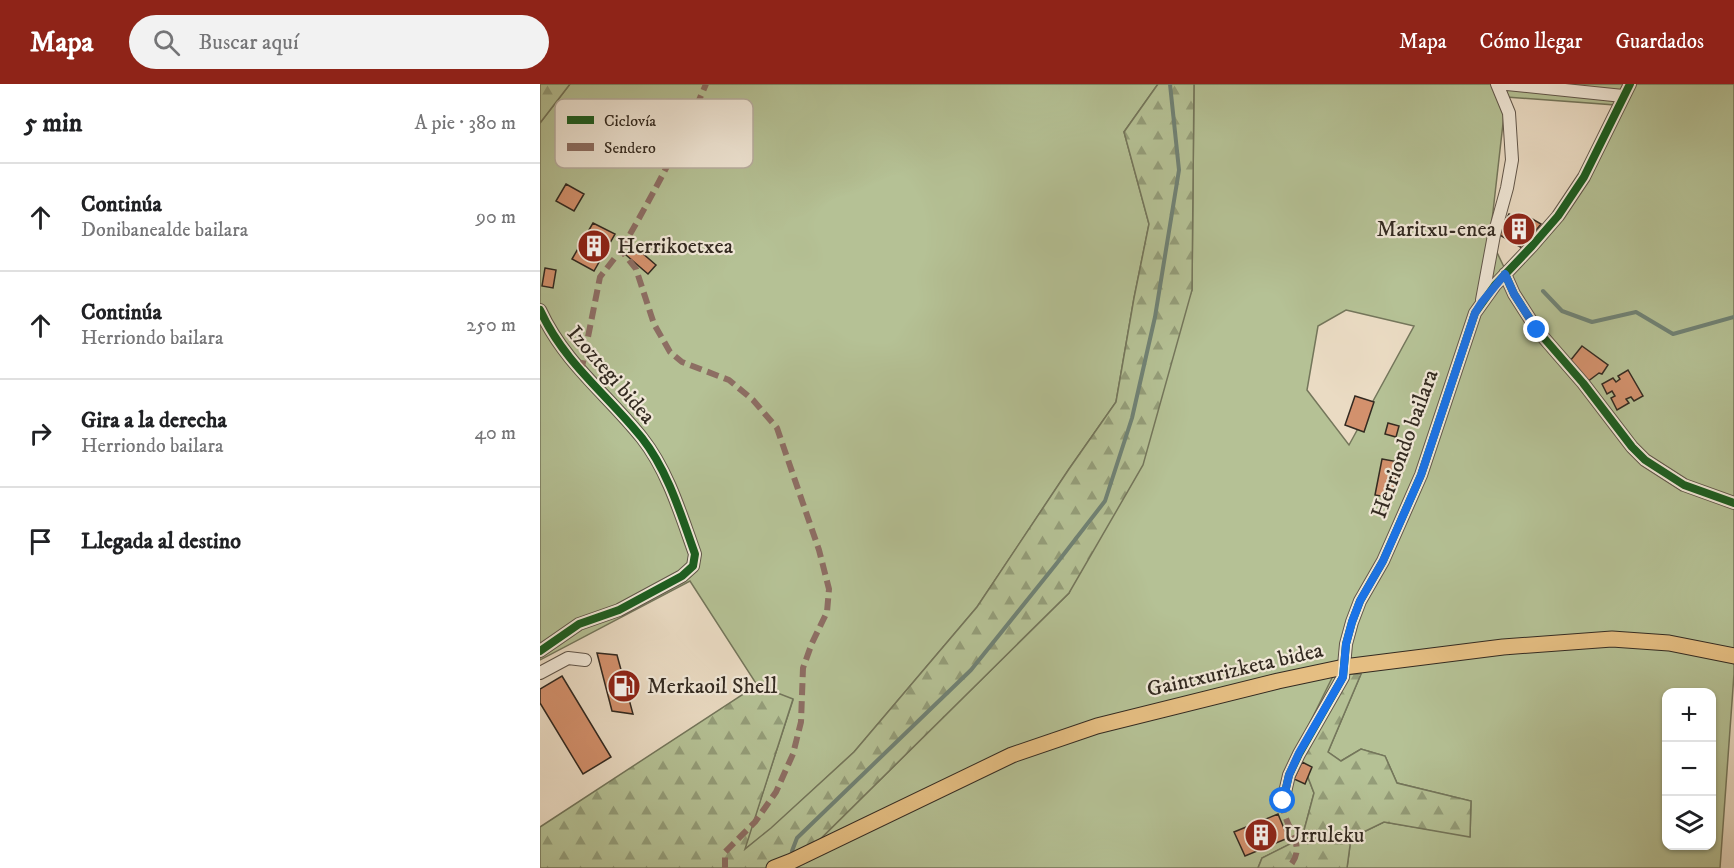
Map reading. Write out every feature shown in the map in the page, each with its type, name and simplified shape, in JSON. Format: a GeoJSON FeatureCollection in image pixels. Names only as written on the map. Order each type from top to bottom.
{"type":"FeatureCollection","features":[{"type":"Feature","properties":{"kind":"main road","name":"Gaintxurizketa bidea"},"geometry":{"type":"LineString","coordinates":[[774,868],[1012,755],[1097,726],[1344,667],[1503,647],[1612,639],[1669,643],[1734,656]]}},
{"type":"Feature","properties":{"kind":"street"},"geometry":{"type":"LineString","coordinates":[[1482,302],[1494,235],[1512,160],[1509,113],[1497,84]]}},
{"type":"Feature","properties":{"kind":"street"},"geometry":{"type":"LineString","coordinates":[[1507,84],[1623,96]]}},
{"type":"Feature","properties":{"kind":"street","name":"Herriondo bailara"},"geometry":{"type":"LineString","coordinates":[[1283,801],[1289,775],[1299,753],[1340,682],[1352,622],[1360,601],[1383,561],[1421,475],[1475,313],[1505,274],[1545,232],[1584,177],[1630,84]]}},
{"type":"Feature","properties":{"kind":"street"},"geometry":{"type":"LineString","coordinates":[[1505,274],[1514,294],[1537,330],[1645,460],[1684,485],[1734,503]]}},
{"type":"Feature","properties":{"kind":"street","name":"Izoztegi bidea"},"geometry":{"type":"LineString","coordinates":[[540,310],[549,330],[564,352],[643,440],[669,484],[695,554],[693,566],[682,576],[620,610],[579,624],[540,651]]}},
{"type":"Feature","properties":{"kind":"street"},"geometry":{"type":"LineString","coordinates":[[540,673],[568,658],[585,660]]}},
{"type":"Feature","properties":{"kind":"green space"},"geometry":{"type":"Polygon","coordinates":[[[540,84],[570,84],[558,99],[555,99],[555,104],[540,123],[540,84]]]}},
{"type":"Feature","properties":{"kind":"green space"},"geometry":{"type":"Polygon","coordinates":[[[570,84],[1158,84],[1124,132],[1149,224],[1116,402],[977,607],[854,752],[771,829],[744,850],[793,700],[757,685],[690,581],[540,660],[540,123],[555,104],[555,168],[753,168],[753,99],[558,99],[570,84]]]}},
{"type":"Feature","properties":{"kind":"green space"},"geometry":{"type":"Polygon","coordinates":[[[1158,84],[1194,84],[1192,290],[1143,465],[1069,593],[791,868],[540,868],[540,827],[757,685],[793,699],[745,849],[854,752],[977,607],[1116,402],[1149,224],[1124,132],[1158,84]]]}},
{"type":"Feature","properties":{"kind":"green space"},"geometry":{"type":"Polygon","coordinates":[[[1194,84],[1734,84],[1734,674],[1720,868],[1347,868],[1351,838],[1384,822],[1470,836],[1471,801],[1397,783],[1385,756],[1361,749],[1341,761],[1328,752],[1361,674],[1297,749],[1314,793],[1302,838],[1262,858],[1258,868],[791,868],[1069,593],[1192,290],[1194,84]],[[1506,97],[1490,238],[1504,267],[1568,202],[1615,105],[1506,97]],[[1346,310],[1318,326],[1307,390],[1349,445],[1414,326],[1346,310]]]}},
{"type":"Feature","properties":{"kind":"green space"},"geometry":{"type":"Polygon","coordinates":[[[1334,674],[1361,674],[1328,752],[1341,761],[1361,749],[1385,756],[1397,783],[1471,801],[1470,837],[1384,822],[1351,838],[1347,868],[1258,868],[1262,858],[1302,838],[1314,793],[1297,749],[1334,674]]]}},
{"type":"Feature","properties":{"kind":"building"},"geometry":{"type":"Polygon","coordinates":[[[566,184],[584,194],[574,211],[556,201],[566,184]]]}},
{"type":"Feature","properties":{"kind":"building","name":"Maritxu-enea"},"geometry":{"type":"Polygon","coordinates":[[[1509,214],[1525,223],[1529,217],[1541,224],[1522,248],[1498,234],[1509,214]]]}},
{"type":"Feature","properties":{"kind":"building","name":"Herrikoetxea"},"geometry":{"type":"Polygon","coordinates":[[[593,223],[615,234],[594,271],[572,259],[593,223]]]}},
{"type":"Feature","properties":{"kind":"building"},"geometry":{"type":"Polygon","coordinates":[[[634,246],[656,265],[648,274],[626,255],[634,246]]]}},
{"type":"Feature","properties":{"kind":"building"},"geometry":{"type":"Polygon","coordinates":[[[545,268],[556,270],[553,288],[542,286],[545,268]]]}},
{"type":"Feature","properties":{"kind":"building"},"geometry":{"type":"Polygon","coordinates":[[[1582,346],[1608,365],[1602,374],[1599,373],[1587,382],[1570,361],[1582,346]]]}},
{"type":"Feature","properties":{"kind":"building"},"geometry":{"type":"Polygon","coordinates":[[[1628,370],[1643,396],[1634,401],[1631,397],[1626,399],[1629,403],[1617,410],[1611,398],[1615,396],[1612,391],[1607,394],[1602,384],[1613,378],[1616,382],[1620,379],[1618,376],[1628,370]]]}},
{"type":"Feature","properties":{"kind":"building"},"geometry":{"type":"Polygon","coordinates":[[[1355,396],[1374,402],[1364,432],[1345,425],[1355,396]]]}},
{"type":"Feature","properties":{"kind":"building"},"geometry":{"type":"Polygon","coordinates":[[[1388,423],[1399,426],[1396,437],[1385,434],[1388,423]]]}},
{"type":"Feature","properties":{"kind":"building"},"geometry":{"type":"Polygon","coordinates":[[[1382,459],[1399,462],[1392,498],[1375,495],[1382,459]]]}},
{"type":"Feature","properties":{"kind":"building"},"geometry":{"type":"Polygon","coordinates":[[[597,653],[617,655],[633,714],[612,711],[597,653]]]}},
{"type":"Feature","properties":{"kind":"building"},"geometry":{"type":"Polygon","coordinates":[[[562,676],[611,757],[583,774],[540,703],[540,689],[562,676]]]}},
{"type":"Feature","properties":{"kind":"building"},"geometry":{"type":"Polygon","coordinates":[[[1302,762],[1312,767],[1305,784],[1294,779],[1302,762]]]}},
{"type":"Feature","properties":{"kind":"building","name":"Urruleku"},"geometry":{"type":"Polygon","coordinates":[[[1278,814],[1288,838],[1245,856],[1234,832],[1278,814]]]}},
{"type":"Feature","properties":{"kind":"waterway"},"geometry":{"type":"LineString","coordinates":[[792,851],[797,838],[971,670],[1105,501],[1132,418],[1155,317],[1179,170],[1170,84]]}},
{"type":"Feature","properties":{"kind":"waterway"},"geometry":{"type":"LineString","coordinates":[[1543,291],[1562,311],[1592,322],[1636,312],[1673,334],[1734,317]]}},
{"type":"Feature","properties":{"kind":"marked path"},"geometry":{"type":"LineString","coordinates":[[699,99],[706,84]]}},
{"type":"Feature","properties":{"kind":"marked path"},"geometry":{"type":"LineString","coordinates":[[621,250],[666,168]]}},
{"type":"Feature","properties":{"kind":"marked path"},"geometry":{"type":"LineString","coordinates":[[581,372],[600,277],[621,250],[636,269],[654,324],[670,352],[682,362],[729,380],[753,400],[777,428],[819,550],[829,589],[827,612],[803,668],[801,722],[793,754],[776,792],[755,822],[725,852],[725,868]]}},
{"type":"Feature","properties":{"kind":"marked path"},"geometry":{"type":"LineString","coordinates":[[1283,801],[1286,819],[1297,851],[1288,868]]}},
{"type":"Feature","properties":{"kind":"cycle path"},"geometry":{"type":"LineString","coordinates":[[1283,801],[1289,775],[1299,754],[1343,677],[1346,644],[1352,622],[1360,601],[1383,561],[1421,475],[1475,313],[1495,285],[1558,216],[1584,177],[1630,84]]}},
{"type":"Feature","properties":{"kind":"cycle path"},"geometry":{"type":"LineString","coordinates":[[1505,274],[1514,294],[1537,330],[1583,383],[1632,447],[1645,460],[1684,485],[1734,503]]}},
{"type":"Feature","properties":{"kind":"cycle path"},"geometry":{"type":"LineString","coordinates":[[540,310],[561,346],[651,451],[673,494],[695,554],[693,566],[682,576],[619,610],[579,624],[540,651]]}},
{"type":"Feature","properties":{"kind":"place","name":"Maritxu-enea"},"geometry":{"type":"Point","coordinates":[1519,229]}},
{"type":"Feature","properties":{"kind":"place","name":"Herrikoetxea"},"geometry":{"type":"Point","coordinates":[594,246]}},
{"type":"Feature","properties":{"kind":"place","name":"Merkaoil Shell"},"geometry":{"type":"Point","coordinates":[624,686]}},
{"type":"Feature","properties":{"kind":"place","name":"Urruleku"},"geometry":{"type":"Point","coordinates":[1261,835]}},
{"type":"Feature","properties":{"kind":"route"},"geometry":{"type":"LineString","coordinates":[[1283,801],[1289,775],[1299,753],[1343,677],[1346,644],[1352,622],[1360,601],[1383,561],[1421,475],[1475,313],[1505,274],[1514,294],[1537,330]]}}]}
